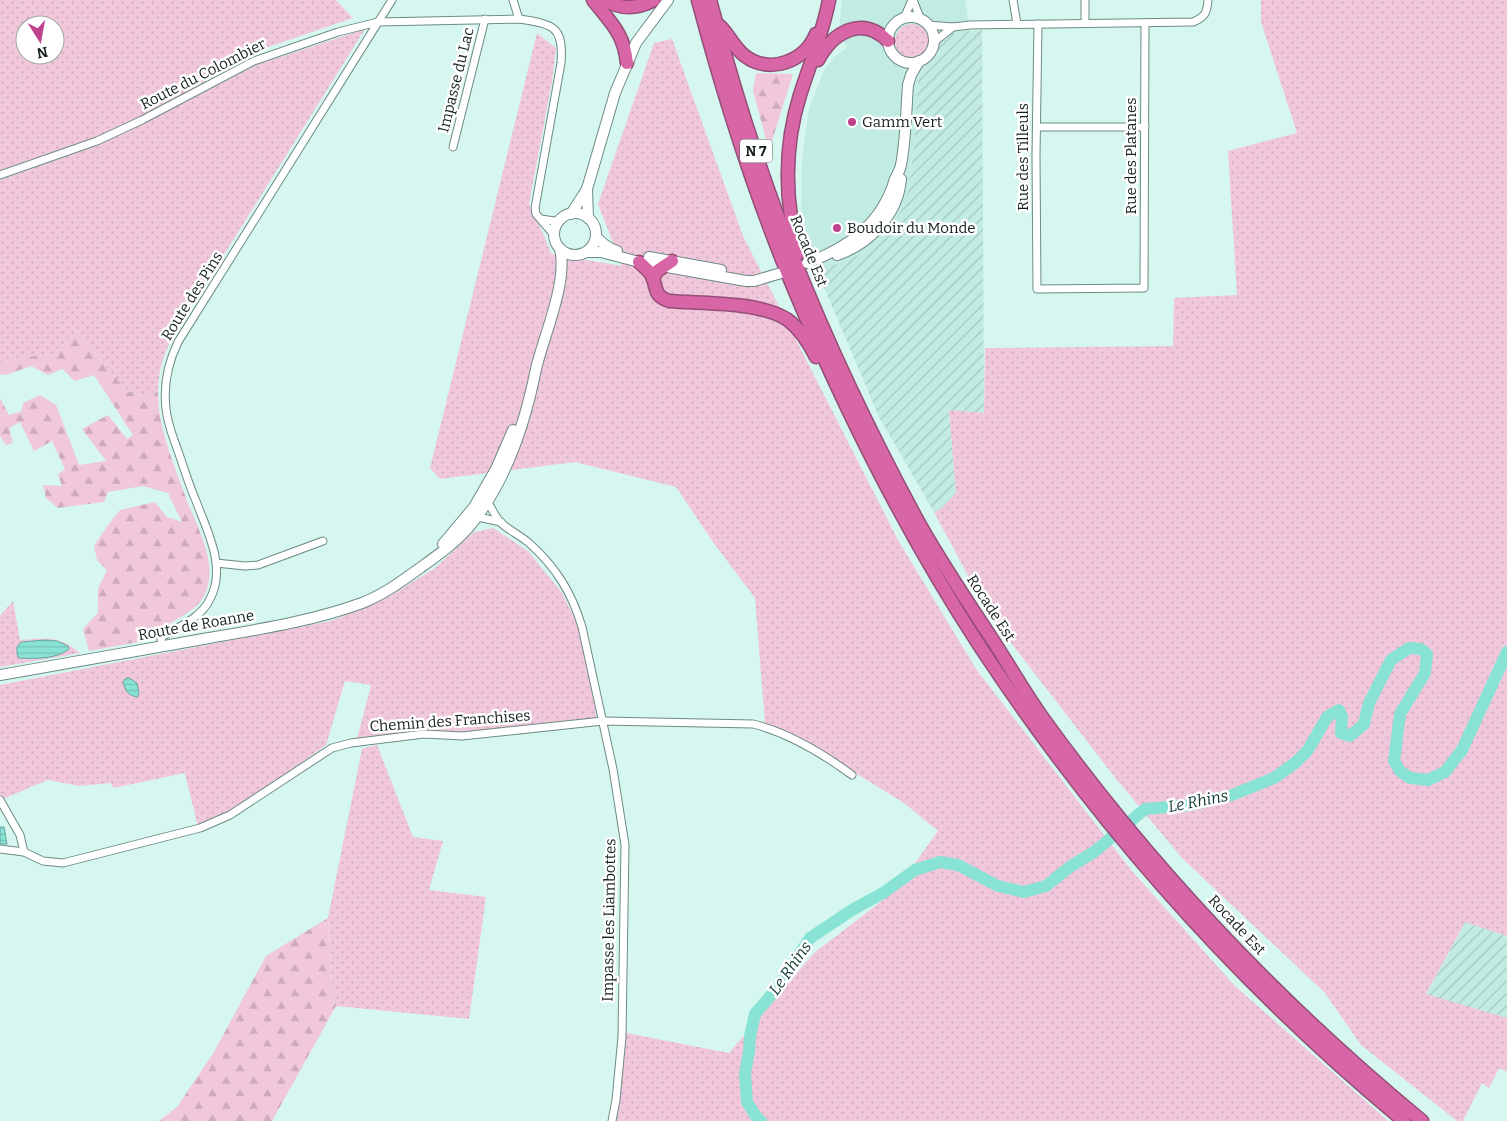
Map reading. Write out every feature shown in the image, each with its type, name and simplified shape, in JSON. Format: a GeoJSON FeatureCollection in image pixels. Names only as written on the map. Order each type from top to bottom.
{"type":"FeatureCollection","features":[{"type":"Feature","properties":{"kind":"highway"},"geometry":{"type":"LineString","coordinates":[[592,0],[620,35],[627,63]]}},
{"type":"Feature","properties":{"kind":"highway"},"geometry":{"type":"LineString","coordinates":[[605,0],[620,7],[629,8],[638,7],[654,0]]}},
{"type":"Feature","properties":{"kind":"highway"},"geometry":{"type":"LineString","coordinates":[[692,0],[700,6]]}},
{"type":"Feature","properties":{"kind":"highway","name":"Rocade Est"},"geometry":{"type":"LineString","coordinates":[[710,0],[767,186],[802,278],[874,436],[917,519],[953,580],[1040,714],[1104,807]]}},
{"type":"Feature","properties":{"kind":"highway"},"geometry":{"type":"LineString","coordinates":[[716,22],[747,58],[763,64],[779,64],[792,60],[807,48],[814,39],[824,0]]}},
{"type":"Feature","properties":{"kind":"highway"},"geometry":{"type":"LineString","coordinates":[[802,278],[800,256],[791,214],[788,177],[790,138],[799,97],[822,31],[829,0]]}},
{"type":"Feature","properties":{"kind":"highway","name":"Rocade Est"},"geometry":{"type":"LineString","coordinates":[[700,6],[737,132],[793,286],[847,409],[907,524],[981,648],[1048,744],[1136,846],[1178,905],[1271,1001],[1323,1051],[1404,1121]]}},
{"type":"Feature","properties":{"kind":"highway"},"geometry":{"type":"LineString","coordinates":[[807,73],[830,42],[837,36],[852,29],[866,27],[878,32],[888,42]]}},
{"type":"Feature","properties":{"kind":"highway"},"geometry":{"type":"LineString","coordinates":[[639,262],[650,273],[659,296],[669,301],[757,308],[772,312],[789,321],[798,329],[812,348],[837,400],[847,409]]}},
{"type":"Feature","properties":{"kind":"highway"},"geometry":{"type":"LineString","coordinates":[[653,279],[657,271],[667,264]]}},
{"type":"Feature","properties":{"kind":"highway","name":"Rocade Est"},"geometry":{"type":"LineString","coordinates":[[1136,846],[1276,990],[1374,1081],[1422,1121]]}},
{"type":"Feature","properties":{"kind":"main road"},"geometry":{"type":"LineString","coordinates":[[588,218],[588,189],[615,93],[636,43],[668,0]]}},
{"type":"Feature","properties":{"kind":"main road"},"geometry":{"type":"LineString","coordinates":[[913,17],[925,22],[934,36],[934,42],[929,54],[919,61],[909,63],[900,60],[892,52],[888,42],[892,27],[904,18],[913,17]]}},
{"type":"Feature","properties":{"kind":"main road"},"geometry":{"type":"LineString","coordinates":[[900,60],[908,85]]}},
{"type":"Feature","properties":{"kind":"main road"},"geometry":{"type":"LineString","coordinates":[[807,263],[838,254],[860,244],[877,229],[890,213],[900,184],[908,85],[919,61]]}},
{"type":"Feature","properties":{"kind":"main road"},"geometry":{"type":"LineString","coordinates":[[588,189],[571,214],[560,220],[556,228],[556,241],[560,248],[568,254],[601,252],[639,262],[667,264],[763,278],[781,273]]}},
{"type":"Feature","properties":{"kind":"main road"},"geometry":{"type":"LineString","coordinates":[[571,214],[588,218],[594,226],[596,236],[611,249],[667,264]]}},
{"type":"Feature","properties":{"kind":"main road"},"geometry":{"type":"LineString","coordinates":[[562,276],[570,264],[591,248],[596,236]]}},
{"type":"Feature","properties":{"kind":"main road"},"geometry":{"type":"LineString","coordinates":[[560,248],[562,276]]}},
{"type":"Feature","properties":{"kind":"main road","name":"Route de Roanne"},"geometry":{"type":"LineString","coordinates":[[0,675],[312,618],[364,602],[392,588],[451,546],[504,473],[526,410],[562,276]]}},
{"type":"Feature","properties":{"kind":"street","name":"Route des Pins"},"geometry":{"type":"LineString","coordinates":[[162,646],[163,636],[197,616],[205,608],[210,600],[216,581],[216,563],[211,540],[193,495],[166,413],[165,384],[170,361],[178,342],[392,0]]}},
{"type":"Feature","properties":{"kind":"street"},"geometry":{"type":"LineString","coordinates":[[513,0],[519,19]]}},
{"type":"Feature","properties":{"kind":"street"},"geometry":{"type":"LineString","coordinates":[[904,18],[912,0]]}},
{"type":"Feature","properties":{"kind":"street"},"geometry":{"type":"LineString","coordinates":[[912,0],[925,22],[953,27],[1017,24],[1193,22],[1201,19],[1208,11],[1208,0]]}},
{"type":"Feature","properties":{"kind":"street"},"geometry":{"type":"LineString","coordinates":[[1013,0],[1017,24]]}},
{"type":"Feature","properties":{"kind":"street"},"geometry":{"type":"LineString","coordinates":[[1085,0],[1085,24]]}},
{"type":"Feature","properties":{"kind":"street","name":"Impasse du Lac"},"geometry":{"type":"LineString","coordinates":[[453,147],[485,19]]}},
{"type":"Feature","properties":{"kind":"street","name":"Route du Colombier"},"geometry":{"type":"LineString","coordinates":[[0,175],[86,146],[118,132],[254,61],[338,32],[378,22],[519,19],[543,22],[557,32],[562,43],[562,63],[536,201],[535,211],[541,219]]}},
{"type":"Feature","properties":{"kind":"street","name":"Rue des Platanes"},"geometry":{"type":"LineString","coordinates":[[1144,288],[1145,23]]}},
{"type":"Feature","properties":{"kind":"street","name":"Rue des Tilleuls"},"geometry":{"type":"LineString","coordinates":[[1038,24],[1036,126],[1037,289],[1144,288]]}},
{"type":"Feature","properties":{"kind":"street"},"geometry":{"type":"LineString","coordinates":[[934,42],[953,27]]}},
{"type":"Feature","properties":{"kind":"street"},"geometry":{"type":"LineString","coordinates":[[1036,126],[1144,127]]}},
{"type":"Feature","properties":{"kind":"street"},"geometry":{"type":"LineString","coordinates":[[541,219],[560,220]]}},
{"type":"Feature","properties":{"kind":"street"},"geometry":{"type":"LineString","coordinates":[[541,219],[555,236]]}},
{"type":"Feature","properties":{"kind":"street"},"geometry":{"type":"LineString","coordinates":[[479,507],[501,522]]}},
{"type":"Feature","properties":{"kind":"street"},"geometry":{"type":"LineString","coordinates":[[479,507],[501,522]]}},
{"type":"Feature","properties":{"kind":"street","name":"Impasse les Liambottes"},"geometry":{"type":"LineString","coordinates":[[501,522],[543,556],[569,591],[582,627],[613,769],[625,845],[622,1037],[612,1121]]}},
{"type":"Feature","properties":{"kind":"street"},"geometry":{"type":"LineString","coordinates":[[216,563],[245,566],[258,565],[323,541]]}},
{"type":"Feature","properties":{"kind":"street","name":"Chemin des Franchises"},"geometry":{"type":"LineString","coordinates":[[0,848],[24,852],[43,861],[63,863],[200,828],[230,815],[327,751],[338,746],[424,734],[462,736],[603,721],[753,724],[770,728],[786,735],[852,774]]}},
{"type":"Feature","properties":{"kind":"street"},"geometry":{"type":"LineString","coordinates":[[0,800],[20,835],[24,852]]}},
{"type":"Feature","properties":{"kind":"shaded area"},"geometry":{"type":"Polygon","coordinates":[[[842,0],[965,0],[970,32],[917,38],[918,83],[913,158],[909,187],[903,205],[895,223],[875,243],[855,257],[817,271],[808,251],[801,209],[802,160],[809,109],[824,70],[836,56],[847,48],[839,30],[842,0]]]}},
{"type":"Feature","properties":{"kind":"shaded area"},"geometry":{"type":"Polygon","coordinates":[[[982,30],[984,414],[949,411],[956,493],[941,509],[934,512],[879,417],[817,271],[855,257],[875,243],[895,223],[903,205],[909,187],[913,157],[918,83],[917,38],[982,30]]]}},
{"type":"Feature","properties":{"kind":"shaded area"},"geometry":{"type":"Polygon","coordinates":[[[57,641],[68,646],[69,649],[52,657],[19,658],[17,647],[21,642],[57,641]]]}},
{"type":"Feature","properties":{"kind":"shaded area"},"geometry":{"type":"Polygon","coordinates":[[[129,678],[137,683],[139,694],[137,697],[129,694],[125,688],[123,682],[129,678]]]}},
{"type":"Feature","properties":{"kind":"shaded area"},"geometry":{"type":"Polygon","coordinates":[[[0,827],[4,827],[7,844],[0,844],[0,827]]]}},
{"type":"Feature","properties":{"kind":"shaded area"},"geometry":{"type":"Polygon","coordinates":[[[1465,922],[1507,936],[1507,1018],[1426,995],[1465,922]]]}},
{"type":"Feature","properties":{"kind":"green space"},"geometry":{"type":"Polygon","coordinates":[[[0,0],[336,0],[353,18],[254,52],[149,115],[57,153],[0,173],[0,0]]]}},
{"type":"Feature","properties":{"kind":"green space"},"geometry":{"type":"Polygon","coordinates":[[[1261,0],[1507,0],[1507,936],[1465,922],[1426,994],[1507,1018],[1507,1072],[1499,1068],[1489,1088],[1482,1083],[1463,1121],[1457,1121],[1361,1045],[1325,993],[1182,858],[1113,775],[988,613],[934,512],[941,509],[956,493],[949,410],[984,413],[985,348],[1173,346],[1174,298],[1237,295],[1228,151],[1297,133],[1261,22],[1261,0]]]}},
{"type":"Feature","properties":{"kind":"green space"},"geometry":{"type":"Polygon","coordinates":[[[912,24],[924,29],[929,41],[924,53],[912,58],[900,53],[895,41],[900,29],[912,24]]]}},
{"type":"Feature","properties":{"kind":"green space"},"geometry":{"type":"Polygon","coordinates":[[[365,29],[172,338],[162,364],[158,392],[136,395],[126,390],[77,332],[53,355],[19,358],[0,364],[0,180],[87,149],[127,132],[256,65],[365,29]]]}},
{"type":"Feature","properties":{"kind":"green space"},"geometry":{"type":"Polygon","coordinates":[[[537,33],[556,48],[552,81],[529,204],[551,254],[622,266],[598,204],[654,43],[672,39],[743,236],[898,540],[976,669],[1131,870],[1235,986],[1388,1121],[616,1121],[626,1033],[729,1053],[814,953],[895,891],[938,831],[904,803],[839,763],[765,723],[755,598],[713,542],[676,487],[575,462],[440,479],[430,468],[537,33]]]}},
{"type":"Feature","properties":{"kind":"green space"},"geometry":{"type":"Polygon","coordinates":[[[756,73],[793,74],[769,150],[753,91],[756,73]]]}},
{"type":"Feature","properties":{"kind":"green space"},"geometry":{"type":"Polygon","coordinates":[[[77,332],[126,390],[136,395],[158,392],[160,418],[177,473],[205,546],[209,572],[208,584],[204,596],[199,603],[159,631],[154,639],[89,651],[83,629],[98,613],[98,589],[107,570],[97,560],[94,546],[108,525],[120,510],[155,502],[167,517],[182,522],[168,493],[143,486],[108,492],[104,502],[58,508],[46,498],[43,485],[62,486],[58,474],[65,469],[52,441],[34,451],[20,422],[9,428],[13,443],[6,445],[0,436],[0,398],[9,415],[22,411],[23,403],[40,395],[56,405],[79,465],[106,461],[82,429],[108,415],[127,439],[133,435],[94,375],[75,381],[62,369],[48,375],[31,366],[6,375],[0,374],[0,364],[19,358],[53,355],[77,332]]]}},
{"type":"Feature","properties":{"kind":"green space"},"geometry":{"type":"Polygon","coordinates":[[[493,528],[528,551],[562,593],[580,630],[597,719],[461,733],[415,731],[357,739],[371,685],[345,681],[326,745],[248,801],[222,817],[198,827],[185,773],[113,788],[111,783],[79,786],[48,780],[0,800],[0,685],[331,621],[385,599],[435,568],[474,532],[493,528]]]}},
{"type":"Feature","properties":{"kind":"green space"},"geometry":{"type":"Polygon","coordinates":[[[13,601],[20,640],[58,640],[80,653],[0,667],[0,616],[13,601]]]}},
{"type":"Feature","properties":{"kind":"green space"},"geometry":{"type":"Polygon","coordinates":[[[377,745],[413,837],[443,841],[429,890],[486,897],[469,1019],[336,1006],[332,981],[328,918],[362,749],[377,745]]]}},
{"type":"Feature","properties":{"kind":"green space"},"geometry":{"type":"Polygon","coordinates":[[[328,918],[332,981],[336,1006],[272,1121],[159,1121],[177,1107],[214,1052],[266,956],[328,918]]]}},
{"type":"Feature","properties":{"kind":"waterway","name":"Le Rhins"},"geometry":{"type":"LineString","coordinates":[[761,1121],[747,1102],[745,1073],[755,1014],[778,987],[810,938],[852,910],[883,893],[915,870],[940,862],[958,865],[998,886],[1024,892],[1046,886],[1071,866],[1094,852],[1145,809],[1191,805],[1232,795],[1274,778],[1295,763],[1308,750],[1327,717],[1339,710],[1342,717],[1341,733],[1350,736],[1364,724],[1369,703],[1391,660],[1409,648],[1421,649],[1427,654],[1425,673],[1400,714],[1394,761],[1400,771],[1410,778],[1428,780],[1445,772],[1462,750],[1507,652]]}},
{"type":"Feature","properties":{"kind":"place","name":"Gamm Vert"},"geometry":{"type":"Point","coordinates":[852,122]}},
{"type":"Feature","properties":{"kind":"place","name":"Boudoir du Monde"},"geometry":{"type":"Point","coordinates":[837,228]}}]}
